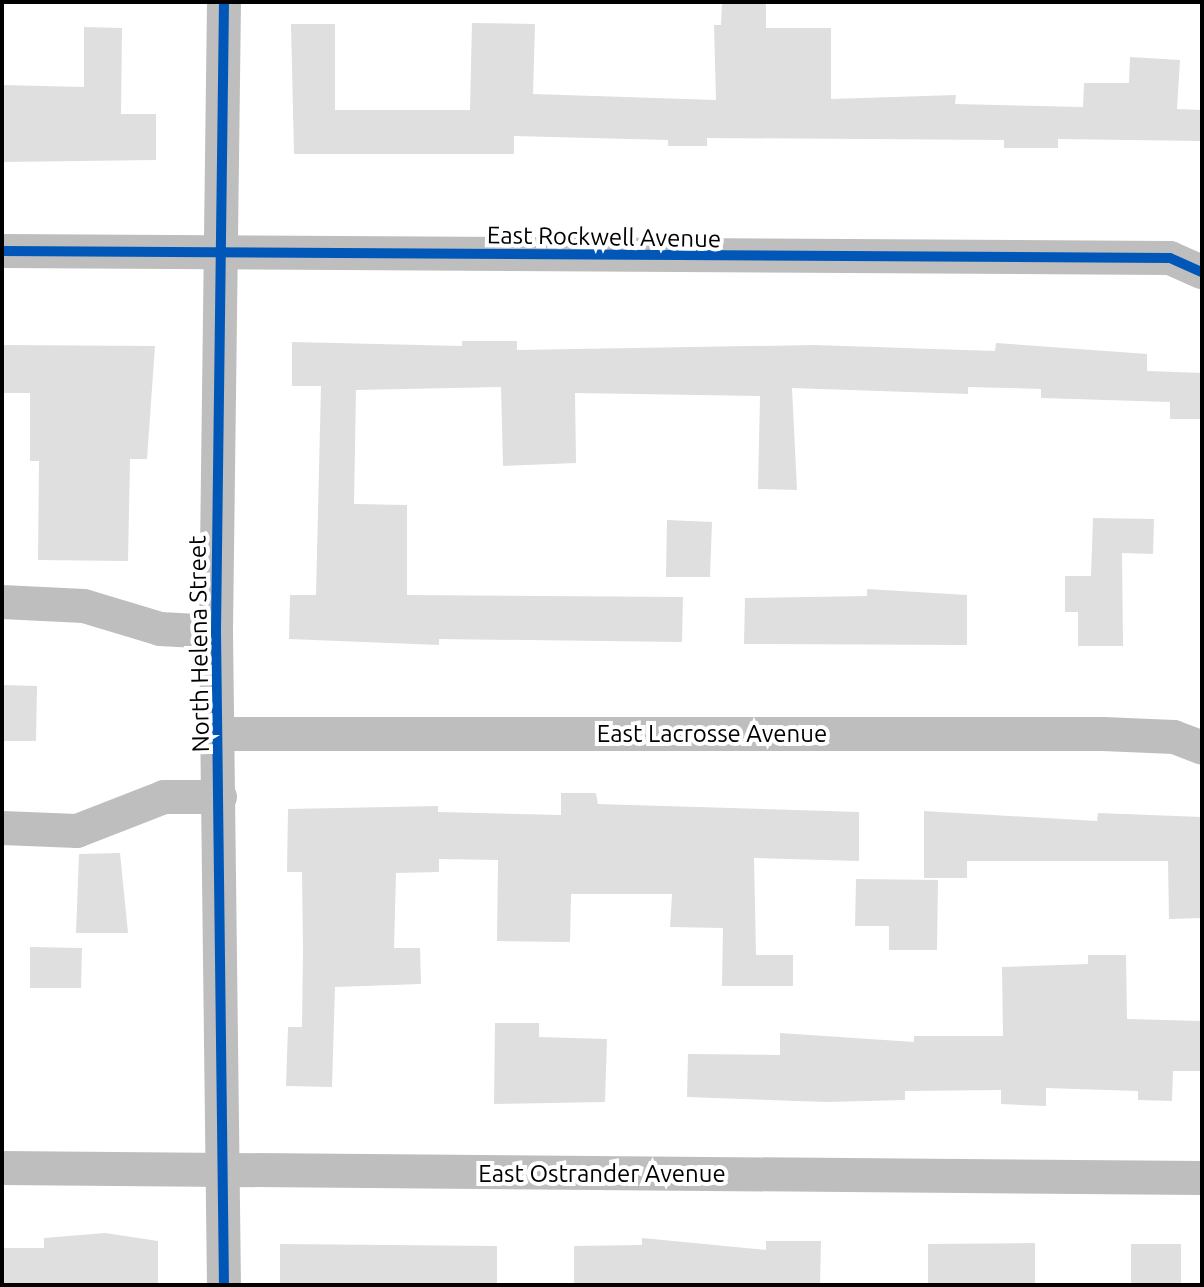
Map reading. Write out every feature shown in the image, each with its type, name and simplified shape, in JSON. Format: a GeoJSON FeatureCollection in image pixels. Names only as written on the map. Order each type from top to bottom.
{"type":"FeatureCollection","features":[{"type":"Feature","properties":{"kind":"street","name":"North Helena Street"},"geometry":{"type":"LineString","coordinates":[[224,2],[216,632],[220,734],[224,1285]]}},
{"type":"Feature","properties":{"kind":"street","name":"East Rockwell Avenue"},"geometry":{"type":"LineString","coordinates":[[2,251],[1170,258],[1202,272]]}},
{"type":"Feature","properties":{"kind":"street"},"geometry":{"type":"LineString","coordinates":[[2,602],[84,606],[160,629],[216,632]]}},
{"type":"Feature","properties":{"kind":"street","name":"East Lacrosse Avenue"},"geometry":{"type":"LineString","coordinates":[[220,734],[1103,734],[1174,737],[1202,748]]}},
{"type":"Feature","properties":{"kind":"street"},"geometry":{"type":"LineString","coordinates":[[2,828],[77,831],[164,797],[220,797]]}},
{"type":"Feature","properties":{"kind":"street","name":"East Ostrander Avenue"},"geometry":{"type":"LineString","coordinates":[[2,1168],[1202,1178]]}},
{"type":"Feature","properties":{"kind":"building"},"geometry":{"type":"Polygon","coordinates":[[[722,2],[766,2],[766,28],[831,28],[831,99],[956,95],[955,104],[1083,107],[1084,83],[1129,83],[1130,57],[1180,60],[1177,109],[1202,110],[1202,141],[1058,139],[1058,148],[1004,148],[1004,140],[707,138],[707,146],[668,146],[668,140],[514,136],[514,154],[294,154],[291,24],[335,24],[335,110],[470,110],[472,23],[535,24],[533,94],[716,100],[714,25],[721,25],[722,2]]]}},
{"type":"Feature","properties":{"kind":"building"},"geometry":{"type":"Polygon","coordinates":[[[84,27],[122,28],[121,114],[156,114],[156,160],[2,162],[2,85],[84,87],[84,27]]]}},
{"type":"Feature","properties":{"kind":"building"},"geometry":{"type":"Polygon","coordinates":[[[462,341],[517,341],[517,350],[814,345],[995,351],[996,343],[1147,354],[1147,371],[1202,373],[1202,419],[1170,419],[1170,402],[1041,398],[1041,389],[968,387],[968,394],[792,388],[797,490],[758,489],[760,396],[575,393],[576,463],[503,466],[501,387],[356,390],[354,504],[407,505],[407,595],[683,597],[682,642],[439,639],[439,645],[289,639],[290,595],[316,595],[321,386],[292,386],[292,342],[462,346],[462,341]]]}},
{"type":"Feature","properties":{"kind":"building"},"geometry":{"type":"Polygon","coordinates":[[[2,345],[155,346],[147,459],[130,459],[128,561],[38,560],[39,461],[30,461],[30,393],[2,393],[2,345]]]}},
{"type":"Feature","properties":{"kind":"building"},"geometry":{"type":"Polygon","coordinates":[[[1093,518],[1154,519],[1153,554],[1122,553],[1123,646],[1078,646],[1078,612],[1065,612],[1065,576],[1091,576],[1093,518]]]}},
{"type":"Feature","properties":{"kind":"building"},"geometry":{"type":"Polygon","coordinates":[[[667,520],[712,522],[710,577],[666,577],[667,520]]]}},
{"type":"Feature","properties":{"kind":"building"},"geometry":{"type":"Polygon","coordinates":[[[867,589],[967,595],[967,645],[744,644],[745,598],[867,596],[867,589]]]}},
{"type":"Feature","properties":{"kind":"building"},"geometry":{"type":"Polygon","coordinates":[[[2,685],[37,686],[36,741],[2,741],[2,685]]]}},
{"type":"Feature","properties":{"kind":"building"},"geometry":{"type":"Polygon","coordinates":[[[561,793],[596,793],[598,804],[859,812],[859,861],[754,858],[756,955],[793,955],[793,986],[722,986],[723,928],[670,927],[672,894],[571,894],[570,942],[497,941],[498,860],[439,859],[439,872],[396,873],[394,948],[420,948],[421,984],[335,987],[332,1087],[286,1086],[288,1027],[302,1027],[303,951],[302,872],[287,872],[288,809],[438,806],[438,812],[561,815],[561,793]]]}},
{"type":"Feature","properties":{"kind":"building"},"geometry":{"type":"Polygon","coordinates":[[[924,811],[1097,821],[1098,813],[1202,817],[1202,918],[1169,919],[1168,861],[967,861],[967,878],[924,878],[924,811]]]}},
{"type":"Feature","properties":{"kind":"building"},"geometry":{"type":"Polygon","coordinates":[[[120,853],[128,933],[76,933],[79,854],[120,853]]]}},
{"type":"Feature","properties":{"kind":"building"},"geometry":{"type":"Polygon","coordinates":[[[856,879],[938,880],[937,950],[889,950],[889,926],[855,926],[856,879]]]}},
{"type":"Feature","properties":{"kind":"building"},"geometry":{"type":"Polygon","coordinates":[[[30,947],[82,948],[81,988],[30,988],[30,947]]]}},
{"type":"Feature","properties":{"kind":"building"},"geometry":{"type":"Polygon","coordinates":[[[1088,955],[1126,955],[1127,1019],[1202,1021],[1202,1071],[1173,1071],[1172,1101],[1138,1100],[1138,1091],[1046,1088],[1046,1106],[1001,1104],[1001,1090],[905,1091],[905,1100],[827,1102],[687,1097],[688,1054],[780,1055],[780,1033],[914,1042],[914,1036],[1003,1036],[1002,967],[1088,964],[1088,955]]]}},
{"type":"Feature","properties":{"kind":"building"},"geometry":{"type":"Polygon","coordinates":[[[495,1023],[539,1023],[539,1037],[607,1039],[605,1102],[494,1104],[495,1023]]]}},
{"type":"Feature","properties":{"kind":"building"},"geometry":{"type":"Polygon","coordinates":[[[105,1233],[158,1241],[158,1285],[2,1285],[2,1248],[44,1248],[44,1238],[105,1233]]]}},
{"type":"Feature","properties":{"kind":"building"},"geometry":{"type":"Polygon","coordinates":[[[642,1238],[766,1250],[766,1241],[821,1241],[820,1285],[574,1285],[574,1246],[642,1245],[642,1238]]]}},
{"type":"Feature","properties":{"kind":"building"},"geometry":{"type":"Polygon","coordinates":[[[1035,1243],[1035,1285],[928,1285],[928,1244],[1035,1243]]]}},
{"type":"Feature","properties":{"kind":"building"},"geometry":{"type":"Polygon","coordinates":[[[280,1244],[497,1246],[497,1285],[280,1285],[280,1244]]]}},
{"type":"Feature","properties":{"kind":"building"},"geometry":{"type":"Polygon","coordinates":[[[1131,1244],[1181,1244],[1181,1285],[1131,1285],[1131,1244]]]}},
{"type":"Feature","properties":{"kind":"cycle path"},"geometry":{"type":"LineString","coordinates":[[224,2],[216,632],[224,1285]]}},
{"type":"Feature","properties":{"kind":"cycle path"},"geometry":{"type":"LineString","coordinates":[[2,251],[1170,258],[1202,272]]}}]}
